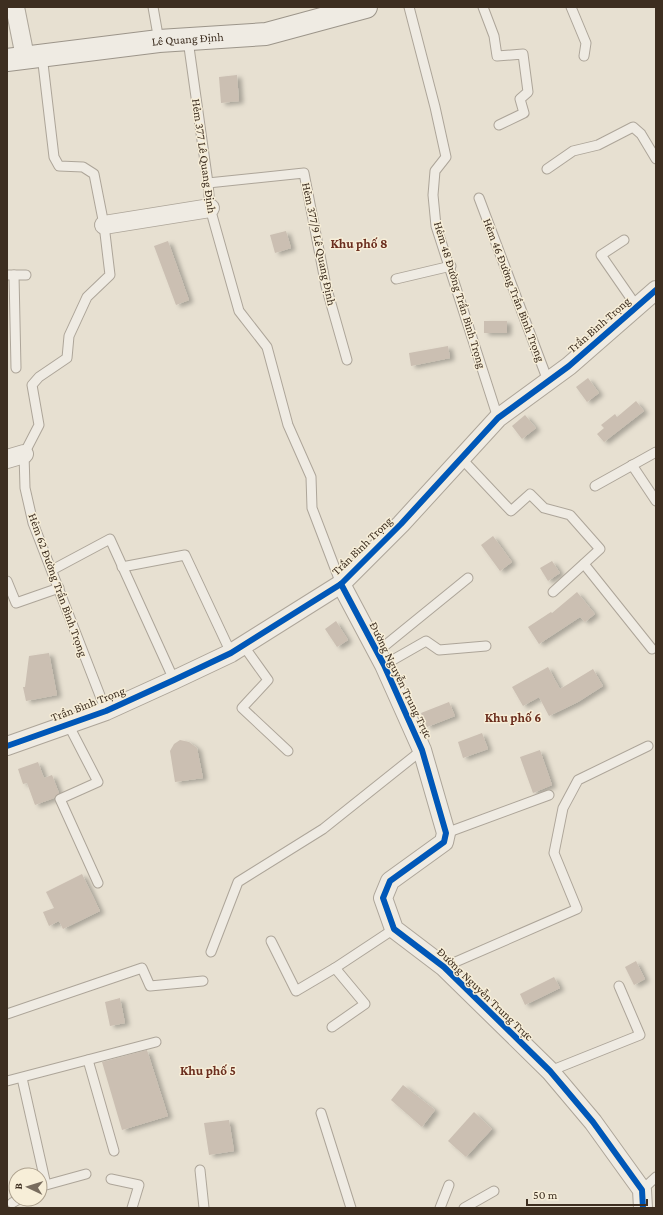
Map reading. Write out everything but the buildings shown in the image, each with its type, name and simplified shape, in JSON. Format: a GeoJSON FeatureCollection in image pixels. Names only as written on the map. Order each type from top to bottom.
{"type":"FeatureCollection","features":[{"type":"Feature","properties":{"kind":"main road","name":"Lê Quang Định"},"geometry":{"type":"LineString","coordinates":[[24,58],[159,41],[266,34],[366,7]]}},
{"type":"Feature","properties":{"kind":"street"},"geometry":{"type":"LineString","coordinates":[[15,7],[24,58]]}},
{"type":"Feature","properties":{"kind":"street"},"geometry":{"type":"LineString","coordinates":[[104,224],[210,208]]}},
{"type":"Feature","properties":{"kind":"street","name":"Trần Bình Trọng"},"geometry":{"type":"LineString","coordinates":[[7,746],[106,711],[174,680],[237,649],[341,584],[401,524],[498,418],[569,366],[656,290]]}},
{"type":"Feature","properties":{"kind":"street"},"geometry":{"type":"LineString","coordinates":[[7,459],[24,454]]}},
{"type":"Feature","properties":{"kind":"street","name":"Đường Nguyễn Trung Trực"},"geometry":{"type":"LineString","coordinates":[[341,584],[380,659],[422,750],[446,833]]}},
{"type":"Feature","properties":{"kind":"street"},"geometry":{"type":"LineString","coordinates":[[394,929],[383,898],[390,881],[444,842],[446,833]]}},
{"type":"Feature","properties":{"kind":"street","name":"Đường Nguyễn Trung Trực"},"geometry":{"type":"LineString","coordinates":[[394,929],[444,967],[550,1071],[649,1188]]}},
{"type":"Feature","properties":{"kind":"street"},"geometry":{"type":"LineString","coordinates":[[643,1208],[649,1188]]}},
{"type":"Feature","properties":{"kind":"lane"},"geometry":{"type":"LineString","coordinates":[[153,7],[159,41]]}},
{"type":"Feature","properties":{"kind":"lane","name":"Hẻm 48 Đường Trần Bình Trọng"},"geometry":{"type":"LineString","coordinates":[[409,7],[435,107],[446,157],[435,171],[434,195],[436,226],[451,266],[498,418]]}},
{"type":"Feature","properties":{"kind":"lane"},"geometry":{"type":"LineString","coordinates":[[483,7],[494,36],[497,56],[523,54],[528,92],[520,99],[524,113],[500,125]]}},
{"type":"Feature","properties":{"kind":"lane"},"geometry":{"type":"LineString","coordinates":[[571,7],[586,43],[584,56]]}},
{"type":"Feature","properties":{"kind":"lane","name":"Hẻm 377 Lê Quang Định"},"geometry":{"type":"LineString","coordinates":[[188,39],[208,183],[210,208],[240,311],[267,347],[288,425],[311,477],[312,508],[341,584]]}},
{"type":"Feature","properties":{"kind":"lane"},"geometry":{"type":"LineString","coordinates":[[24,58],[54,157],[59,166],[84,167],[94,174],[104,224],[110,275],[88,296],[69,336],[67,358],[39,377],[32,385],[40,425],[24,454]]}},
{"type":"Feature","properties":{"kind":"lane"},"geometry":{"type":"LineString","coordinates":[[547,169],[573,151],[598,144],[633,127],[641,134],[656,159]]}},
{"type":"Feature","properties":{"kind":"lane","name":"Hẻm 377/9 Lê Quang Định"},"geometry":{"type":"LineString","coordinates":[[208,183],[304,173],[326,286],[347,360]]}},
{"type":"Feature","properties":{"kind":"lane","name":"Hẻm 46 Đường Trần Bình Trọng"},"geometry":{"type":"LineString","coordinates":[[479,198],[548,381]]}},
{"type":"Feature","properties":{"kind":"lane"},"geometry":{"type":"LineString","coordinates":[[624,240],[601,254],[637,307]]}},
{"type":"Feature","properties":{"kind":"lane"},"geometry":{"type":"LineString","coordinates":[[396,279],[451,266]]}},
{"type":"Feature","properties":{"kind":"lane"},"geometry":{"type":"LineString","coordinates":[[16,368],[11,275],[26,275]]}},
{"type":"Feature","properties":{"kind":"lane"},"geometry":{"type":"LineString","coordinates":[[595,486],[656,452]]}},
{"type":"Feature","properties":{"kind":"lane","name":"Hẻm 62 Đường Trần Bình Trọng"},"geometry":{"type":"LineString","coordinates":[[24,454],[25,488],[33,524],[106,711]]}},
{"type":"Feature","properties":{"kind":"lane"},"geometry":{"type":"LineString","coordinates":[[461,458],[511,511],[530,494],[544,508],[570,515],[600,549],[553,592]]}},
{"type":"Feature","properties":{"kind":"lane"},"geometry":{"type":"LineString","coordinates":[[632,465],[656,501]]}},
{"type":"Feature","properties":{"kind":"lane"},"geometry":{"type":"LineString","coordinates":[[52,570],[110,539],[174,680]]}},
{"type":"Feature","properties":{"kind":"lane"},"geometry":{"type":"LineString","coordinates":[[122,567],[185,555],[237,649],[268,680],[242,708],[288,751]]}},
{"type":"Feature","properties":{"kind":"lane"},"geometry":{"type":"LineString","coordinates":[[584,564],[652,649]]}},
{"type":"Feature","properties":{"kind":"lane"},"geometry":{"type":"LineString","coordinates":[[380,659],[468,578]]}},
{"type":"Feature","properties":{"kind":"lane"},"geometry":{"type":"LineString","coordinates":[[7,581],[16,603]]}},
{"type":"Feature","properties":{"kind":"lane"},"geometry":{"type":"LineString","coordinates":[[7,608],[16,603],[59,588]]}},
{"type":"Feature","properties":{"kind":"lane"},"geometry":{"type":"LineString","coordinates":[[380,659],[426,641],[439,650],[486,646]]}},
{"type":"Feature","properties":{"kind":"lane"},"geometry":{"type":"LineString","coordinates":[[68,724],[98,782],[60,799],[98,883]]}},
{"type":"Feature","properties":{"kind":"lane"},"geometry":{"type":"LineString","coordinates":[[444,967],[577,909],[554,853],[563,808],[578,780],[648,746]]}},
{"type":"Feature","properties":{"kind":"lane"},"geometry":{"type":"LineString","coordinates":[[211,952],[238,882],[323,829],[422,750]]}},
{"type":"Feature","properties":{"kind":"lane"},"geometry":{"type":"LineString","coordinates":[[446,833],[549,795]]}},
{"type":"Feature","properties":{"kind":"lane"},"geometry":{"type":"LineString","coordinates":[[271,941],[296,991],[335,968],[394,929]]}},
{"type":"Feature","properties":{"kind":"lane"},"geometry":{"type":"LineString","coordinates":[[7,1014],[142,968],[150,986],[203,981]]}},
{"type":"Feature","properties":{"kind":"lane"},"geometry":{"type":"LineString","coordinates":[[332,1028],[365,1004],[335,968]]}},
{"type":"Feature","properties":{"kind":"lane"},"geometry":{"type":"LineString","coordinates":[[550,1071],[640,1035],[619,986]]}},
{"type":"Feature","properties":{"kind":"lane"},"geometry":{"type":"LineString","coordinates":[[7,1081],[156,1042]]}},
{"type":"Feature","properties":{"kind":"lane"},"geometry":{"type":"LineString","coordinates":[[88,1060],[114,1151]]}},
{"type":"Feature","properties":{"kind":"lane"},"geometry":{"type":"LineString","coordinates":[[22,1078],[39,1167]]}},
{"type":"Feature","properties":{"kind":"lane"},"geometry":{"type":"LineString","coordinates":[[321,1112],[351,1208]]}},
{"type":"Feature","properties":{"kind":"lane"},"geometry":{"type":"LineString","coordinates":[[200,1170],[204,1208]]}},
{"type":"Feature","properties":{"kind":"lane"},"geometry":{"type":"LineString","coordinates":[[48,1185],[86,1174]]}},
{"type":"Feature","properties":{"kind":"lane"},"geometry":{"type":"LineString","coordinates":[[649,1188],[656,1178]]}},
{"type":"Feature","properties":{"kind":"lane"},"geometry":{"type":"LineString","coordinates":[[111,1179],[139,1184],[132,1208]]}},
{"type":"Feature","properties":{"kind":"lane"},"geometry":{"type":"LineString","coordinates":[[440,1208],[449,1185]]}},
{"type":"Feature","properties":{"kind":"lane"},"geometry":{"type":"LineString","coordinates":[[464,1208],[494,1191]]}},
{"type":"Feature","properties":{"kind":"cycle path"},"geometry":{"type":"LineString","coordinates":[[7,746],[106,711],[231,653],[341,584],[401,524],[498,418],[569,366],[656,290]]}},
{"type":"Feature","properties":{"kind":"cycle path"},"geometry":{"type":"LineString","coordinates":[[341,584],[384,665],[422,750],[446,833],[444,842],[390,881],[383,898],[394,929],[444,967],[550,1071],[593,1122],[642,1190],[643,1208]]}},
{"type":"Feature","properties":{"kind":"district","name":"Khu phố 8"},"geometry":{"type":"Point","coordinates":[359,243]}},
{"type":"Feature","properties":{"kind":"district","name":"Khu phố 6"},"geometry":{"type":"Point","coordinates":[513,717]}},
{"type":"Feature","properties":{"kind":"district","name":"Khu phố 5"},"geometry":{"type":"Point","coordinates":[208,1070]}}]}
